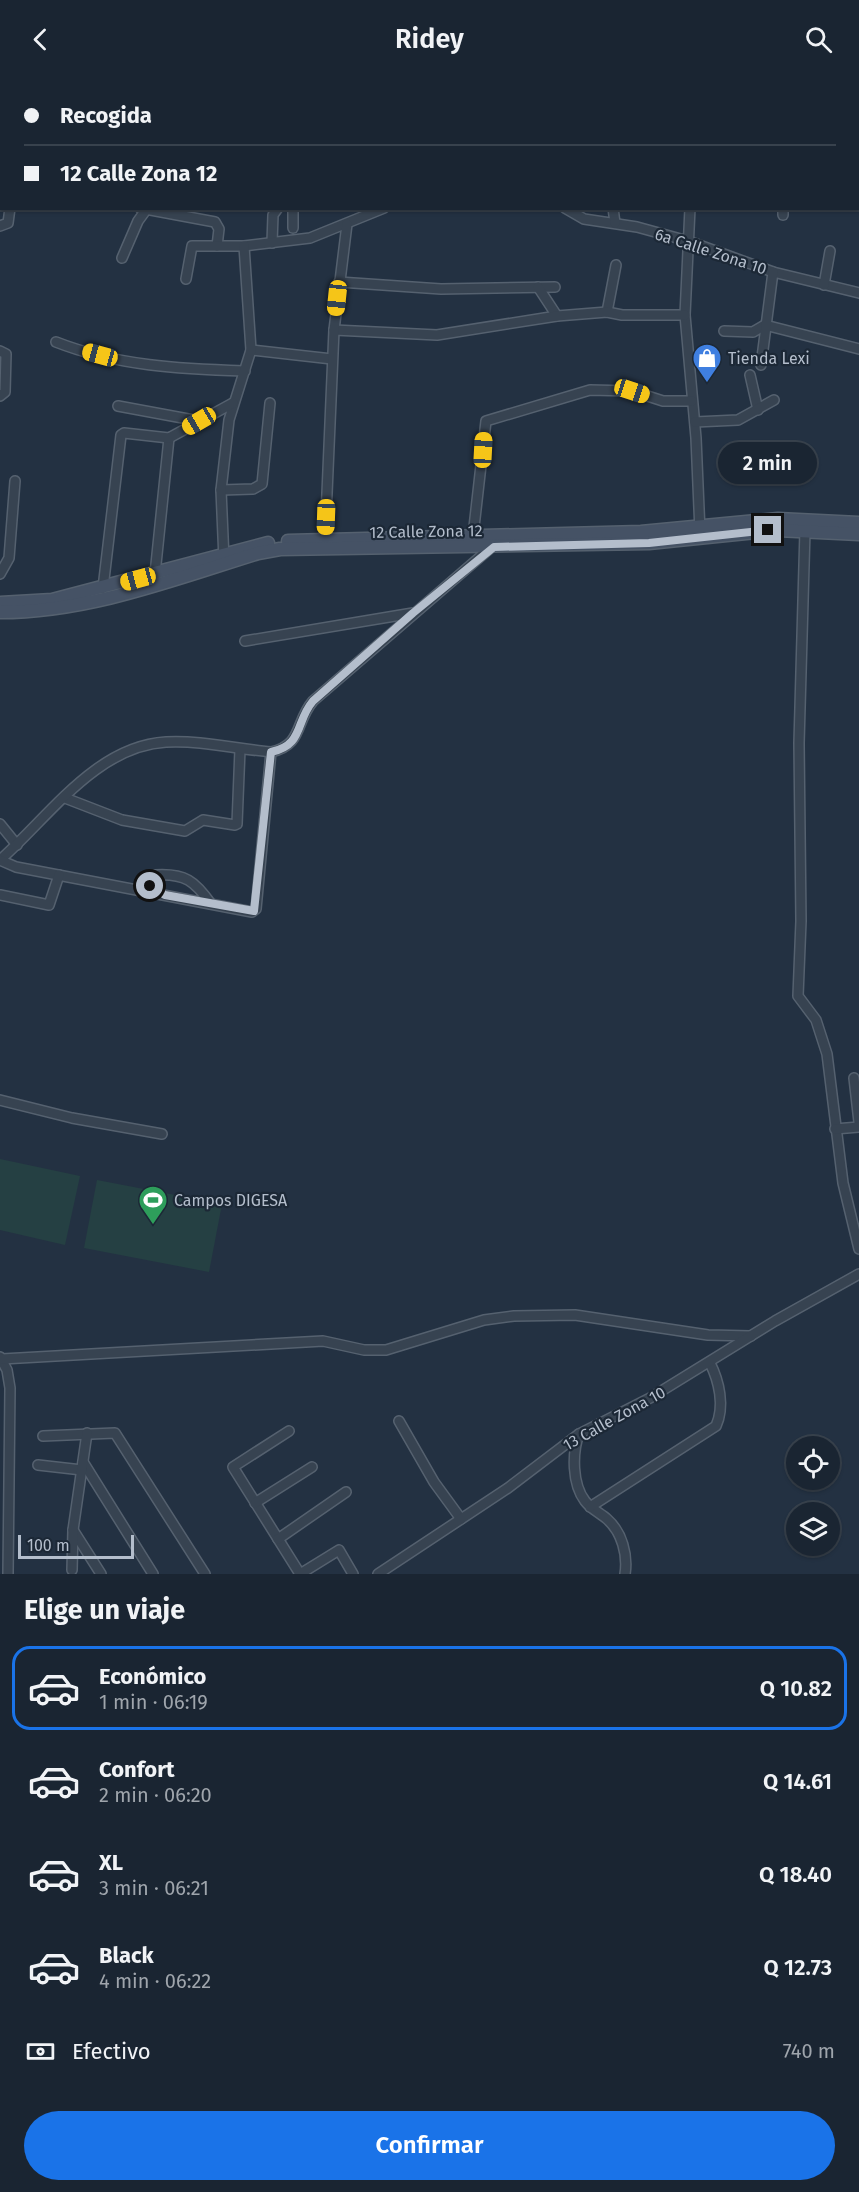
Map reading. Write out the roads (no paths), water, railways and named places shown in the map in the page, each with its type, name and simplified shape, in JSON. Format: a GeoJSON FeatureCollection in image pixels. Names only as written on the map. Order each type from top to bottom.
{"type":"FeatureCollection","features":[{"type":"Feature","properties":{"kind":"street"},"geometry":{"type":"LineString","coordinates":[[3,226],[9,210]]}},
{"type":"Feature","properties":{"kind":"street"},"geometry":{"type":"LineString","coordinates":[[122,258],[143,210]]}},
{"type":"Feature","properties":{"kind":"street"},"geometry":{"type":"LineString","coordinates":[[149,210],[215,222],[219,229],[218,246]]}},
{"type":"Feature","properties":{"kind":"street"},"geometry":{"type":"LineString","coordinates":[[272,243],[273,214],[276,210]]}},
{"type":"Feature","properties":{"kind":"street"},"geometry":{"type":"LineString","coordinates":[[293,210],[293,228]]}},
{"type":"Feature","properties":{"kind":"street"},"geometry":{"type":"LineString","coordinates":[[186,279],[190,247],[244,246],[310,238],[379,210]]}},
{"type":"Feature","properties":{"kind":"street","name":"6a Calle Zona 10"},"geometry":{"type":"LineString","coordinates":[[568,210],[584,219],[688,241],[773,272],[859,293]]}},
{"type":"Feature","properties":{"kind":"street"},"geometry":{"type":"LineString","coordinates":[[613,210],[615,224]]}},
{"type":"Feature","properties":{"kind":"street"},"geometry":{"type":"LineString","coordinates":[[690,210],[685,315],[700,532]]}},
{"type":"Feature","properties":{"kind":"street"},"geometry":{"type":"LineString","coordinates":[[325,540],[334,330],[347,224]]}},
{"type":"Feature","properties":{"kind":"street"},"geometry":{"type":"LineString","coordinates":[[224,559],[221,490],[233,403],[251,350],[244,246]]}},
{"type":"Feature","properties":{"kind":"street"},"geometry":{"type":"LineString","coordinates":[[824,285],[830,251]]}},
{"type":"Feature","properties":{"kind":"street"},"geometry":{"type":"LineString","coordinates":[[607,312],[616,265]]}},
{"type":"Feature","properties":{"kind":"street"},"geometry":{"type":"LineString","coordinates":[[761,365],[773,272]]}},
{"type":"Feature","properties":{"kind":"street"},"geometry":{"type":"LineString","coordinates":[[339,282],[441,289],[555,287]]}},
{"type":"Feature","properties":{"kind":"street"},"geometry":{"type":"LineString","coordinates":[[538,287],[558,316]]}},
{"type":"Feature","properties":{"kind":"street"},"geometry":{"type":"LineString","coordinates":[[334,330],[437,335],[558,316],[607,312],[622,315],[685,315]]}},
{"type":"Feature","properties":{"kind":"street"},"geometry":{"type":"LineString","coordinates":[[724,331],[753,332],[765,325],[859,349]]}},
{"type":"Feature","properties":{"kind":"street"},"geometry":{"type":"LineString","coordinates":[[56,342],[119,360],[161,368],[245,371]]}},
{"type":"Feature","properties":{"kind":"street"},"geometry":{"type":"LineString","coordinates":[[251,350],[332,359]]}},
{"type":"Feature","properties":{"kind":"street"},"geometry":{"type":"LineString","coordinates":[[0,351],[6,354],[8,360],[5,392],[0,396]]}},
{"type":"Feature","properties":{"kind":"street"},"geometry":{"type":"LineString","coordinates":[[750,375],[758,410]]}},
{"type":"Feature","properties":{"kind":"street"},"geometry":{"type":"LineString","coordinates":[[473,536],[486,421],[590,390],[632,391],[663,401],[692,401]]}},
{"type":"Feature","properties":{"kind":"street"},"geometry":{"type":"LineString","coordinates":[[694,422],[738,420],[774,400]]}},
{"type":"Feature","properties":{"kind":"street"},"geometry":{"type":"LineString","coordinates":[[103,588],[121,435],[124,433],[169,438],[233,403]]}},
{"type":"Feature","properties":{"kind":"street"},"geometry":{"type":"LineString","coordinates":[[221,490],[254,489],[262,484],[270,403]]}},
{"type":"Feature","properties":{"kind":"street"},"geometry":{"type":"LineString","coordinates":[[118,406],[199,421]]}},
{"type":"Feature","properties":{"kind":"street"},"geometry":{"type":"LineString","coordinates":[[155,574],[169,438]]}},
{"type":"Feature","properties":{"kind":"street"},"geometry":{"type":"LineString","coordinates":[[0,574],[8,562],[15,481]]}},
{"type":"Feature","properties":{"kind":"street","name":"12 Calle Zona 12"},"geometry":{"type":"LineString","coordinates":[[0,603],[52,600],[155,574],[280,549],[494,541],[649,543],[778,519],[859,523]]}},
{"type":"Feature","properties":{"kind":"street"},"geometry":{"type":"LineString","coordinates":[[805,530],[799,743],[801,921],[798,996],[821,1032],[827,1054],[843,1183],[858,1245]]}},
{"type":"Feature","properties":{"kind":"street","name":"12 Calle Zona 12"},"geometry":{"type":"LineString","coordinates":[[700,532],[805,530],[859,534]]}},
{"type":"Feature","properties":{"kind":"street","name":"12 Calle Zona 12"},"geometry":{"type":"LineString","coordinates":[[0,612],[34,612],[109,599],[278,541],[473,536],[494,541]]}},
{"type":"Feature","properties":{"kind":"street"},"geometry":{"type":"LineString","coordinates":[[271,752],[256,909],[252,912],[16,867],[0,860],[105,761],[139,747],[168,742],[271,752],[291,744],[297,736],[304,714],[313,701],[494,541]]}},
{"type":"Feature","properties":{"kind":"street"},"geometry":{"type":"LineString","coordinates":[[245,641],[413,613]]}},
{"type":"Feature","properties":{"kind":"street"},"geometry":{"type":"LineString","coordinates":[[65,798],[122,820],[185,831],[202,820],[235,825],[237,824],[240,749]]}},
{"type":"Feature","properties":{"kind":"street"},"geometry":{"type":"LineString","coordinates":[[0,824],[17,845]]}},
{"type":"Feature","properties":{"kind":"street"},"geometry":{"type":"LineString","coordinates":[[0,895],[49,905],[59,875]]}},
{"type":"Feature","properties":{"kind":"street"},"geometry":{"type":"LineString","coordinates":[[165,895],[150,886],[149,880],[155,875],[196,883],[211,904]]}},
{"type":"Feature","properties":{"kind":"street"},"geometry":{"type":"LineString","coordinates":[[854,1078],[859,1122]]}},
{"type":"Feature","properties":{"kind":"street"},"geometry":{"type":"LineString","coordinates":[[0,1100],[72,1118],[162,1134]]}},
{"type":"Feature","properties":{"kind":"street"},"geometry":{"type":"LineString","coordinates":[[835,1129],[859,1127]]}},
{"type":"Feature","properties":{"kind":"street","name":"13 Calle Zona 10"},"geometry":{"type":"LineString","coordinates":[[378,1574],[508,1488],[579,1434],[650,1398],[859,1274]]}},
{"type":"Feature","properties":{"kind":"street"},"geometry":{"type":"LineString","coordinates":[[8,1574],[10,1388],[7,1370],[1,1357],[323,1341],[364,1350],[386,1350],[467,1324],[513,1316],[585,1316],[692,1333],[751,1336]]}},
{"type":"Feature","properties":{"kind":"street"},"geometry":{"type":"LineString","coordinates":[[590,1507],[716,1426],[720,1393],[710,1363]]}},
{"type":"Feature","properties":{"kind":"street"},"geometry":{"type":"LineString","coordinates":[[399,1421],[434,1482],[461,1519]]}},
{"type":"Feature","properties":{"kind":"street"},"geometry":{"type":"LineString","coordinates":[[289,1431],[233,1467],[300,1574],[339,1550],[353,1574]]}},
{"type":"Feature","properties":{"kind":"street"},"geometry":{"type":"LineString","coordinates":[[72,1570],[73,1530],[87,1433]]}},
{"type":"Feature","properties":{"kind":"street"},"geometry":{"type":"LineString","coordinates":[[43,1436],[87,1433],[116,1435],[205,1574]]}},
{"type":"Feature","properties":{"kind":"street"},"geometry":{"type":"LineString","coordinates":[[579,1434],[575,1452],[576,1475],[581,1493],[590,1507],[615,1528],[625,1552],[625,1574]]}},
{"type":"Feature","properties":{"kind":"street"},"geometry":{"type":"LineString","coordinates":[[38,1465],[82,1466]]}},
{"type":"Feature","properties":{"kind":"street"},"geometry":{"type":"LineString","coordinates":[[82,1466],[153,1574]]}},
{"type":"Feature","properties":{"kind":"street"},"geometry":{"type":"LineString","coordinates":[[255,1503],[312,1467]]}},
{"type":"Feature","properties":{"kind":"street"},"geometry":{"type":"LineString","coordinates":[[278,1539],[346,1492]]}},
{"type":"Feature","properties":{"kind":"street"},"geometry":{"type":"LineString","coordinates":[[73,1530],[101,1574]]}},
{"type":"Feature","properties":{"kind":"place","name":"Tienda Lexi"},"geometry":{"type":"Point","coordinates":[707,384]}},
{"type":"Feature","properties":{"kind":"place","name":"Campos DIGESA"},"geometry":{"type":"Point","coordinates":[153,1226]}}]}
